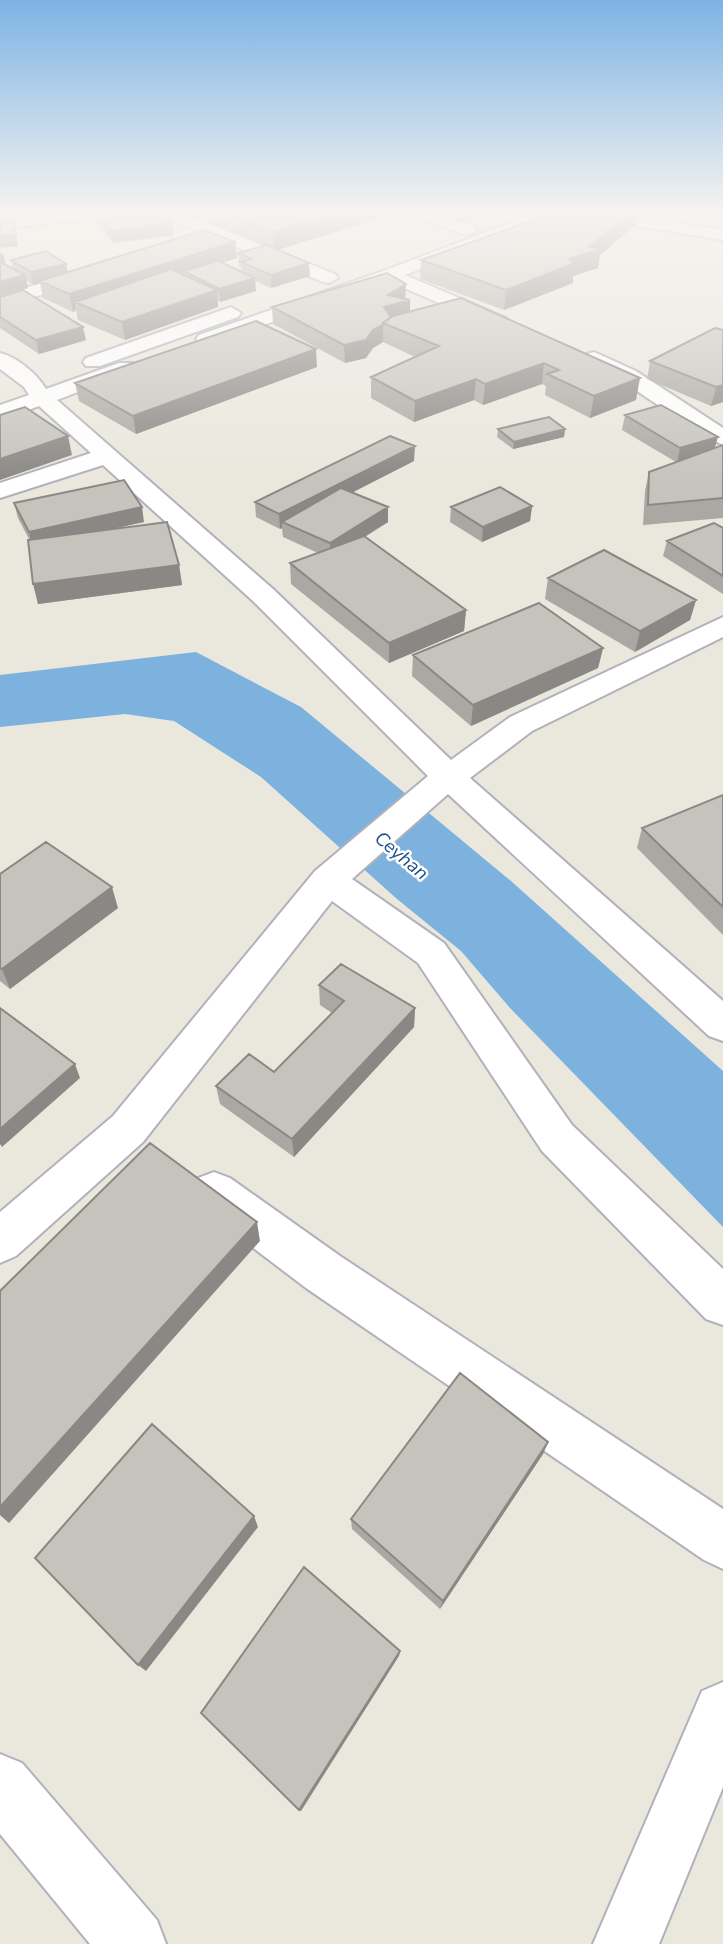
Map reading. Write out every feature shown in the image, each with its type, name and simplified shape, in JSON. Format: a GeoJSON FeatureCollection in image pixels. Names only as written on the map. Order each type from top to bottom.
{"type":"FeatureCollection","features":[{"type":"Feature","properties":{"kind":"street"},"geometry":{"type":"LineString","coordinates":[[0,413],[37,390],[265,303]]}},
{"type":"Feature","properties":{"kind":"street"},"geometry":{"type":"LineString","coordinates":[[0,396],[37,390],[304,303]]}},
{"type":"Feature","properties":{"kind":"street"},"geometry":{"type":"LineString","coordinates":[[455,303],[515,328]]}},
{"type":"Feature","properties":{"kind":"street"},"geometry":{"type":"LineString","coordinates":[[573,350],[632,375],[723,438]]}},
{"type":"Feature","properties":{"kind":"street"},"geometry":{"type":"LineString","coordinates":[[0,359],[263,595],[436,787],[723,1025]]}},
{"type":"Feature","properties":{"kind":"street"},"geometry":{"type":"LineString","coordinates":[[632,375],[656,364]]}},
{"type":"Feature","properties":{"kind":"street"},"geometry":{"type":"LineString","coordinates":[[695,420],[723,410]]}},
{"type":"Feature","properties":{"kind":"street"},"geometry":{"type":"LineString","coordinates":[[0,491],[109,455]]}},
{"type":"Feature","properties":{"kind":"street"},"geometry":{"type":"LineString","coordinates":[[0,1241],[157,1150],[328,880],[436,787],[521,724],[723,626]]}},
{"type":"Feature","properties":{"kind":"street"},"geometry":{"type":"LineString","coordinates":[[328,880],[431,953],[558,1138],[723,1302]]}},
{"type":"Feature","properties":{"kind":"street"},"geometry":{"type":"LineString","coordinates":[[157,1150],[323,1272],[723,1541]]}},
{"type":"Feature","properties":{"kind":"street"},"geometry":{"type":"LineString","coordinates":[[626,1944],[723,1712]]}},
{"type":"Feature","properties":{"kind":"street"},"geometry":{"type":"LineString","coordinates":[[0,1785],[133,1944]]}},
{"type":"Feature","properties":{"kind":"water","name":"Ceyhan"},"geometry":{"type":"Polygon","coordinates":[[[196,652],[301,707],[511,881],[723,1071],[723,1227],[510,1008],[461,951],[397,899],[261,777],[174,721],[125,714],[0,727],[0,675],[196,652]]]}},
{"type":"Feature","properties":{"kind":"building"},"geometry":{"type":"Polygon","coordinates":[[[0,303],[44,303],[83,327],[36,340],[0,317],[0,303]]]}},
{"type":"Feature","properties":{"kind":"building"},"geometry":{"type":"Polygon","coordinates":[[[77,303],[179,303],[122,322],[77,303]]]}},
{"type":"Feature","properties":{"kind":"building"},"geometry":{"type":"Polygon","coordinates":[[[286,303],[400,303],[384,307],[391,317],[373,330],[366,340],[344,345],[272,307],[286,303]]]}},
{"type":"Feature","properties":{"kind":"building"},"geometry":{"type":"Polygon","coordinates":[[[443,303],[472,303],[640,378],[594,396],[547,374],[559,370],[544,363],[485,384],[476,379],[415,401],[371,377],[439,346],[383,323],[393,316],[443,303]]]}},
{"type":"Feature","properties":{"kind":"building"},"geometry":{"type":"Polygon","coordinates":[[[256,321],[316,349],[133,416],[75,383],[256,321]]]}},
{"type":"Feature","properties":{"kind":"building"},"geometry":{"type":"Polygon","coordinates":[[[715,328],[723,330],[723,385],[716,387],[650,361],[715,328]]]}},
{"type":"Feature","properties":{"kind":"building"},"geometry":{"type":"Polygon","coordinates":[[[661,405],[718,437],[680,448],[625,415],[661,405]]]}},
{"type":"Feature","properties":{"kind":"building"},"geometry":{"type":"Polygon","coordinates":[[[25,407],[68,436],[0,459],[0,415],[25,407]]]}},
{"type":"Feature","properties":{"kind":"building"},"geometry":{"type":"Polygon","coordinates":[[[549,417],[565,429],[514,442],[498,429],[549,417]]]}},
{"type":"Feature","properties":{"kind":"building"},"geometry":{"type":"Polygon","coordinates":[[[390,436],[415,446],[279,514],[255,502],[390,436]]]}},
{"type":"Feature","properties":{"kind":"building"},"geometry":{"type":"Polygon","coordinates":[[[723,445],[723,498],[648,505],[649,472],[723,445]]]}},
{"type":"Feature","properties":{"kind":"building"},"geometry":{"type":"Polygon","coordinates":[[[124,480],[142,507],[29,532],[14,503],[124,480]]]}},
{"type":"Feature","properties":{"kind":"building"},"geometry":{"type":"Polygon","coordinates":[[[500,487],[532,506],[483,527],[451,507],[500,487]]]}},
{"type":"Feature","properties":{"kind":"building"},"geometry":{"type":"Polygon","coordinates":[[[341,488],[388,507],[330,543],[282,522],[341,488]]]}},
{"type":"Feature","properties":{"kind":"building"},"geometry":{"type":"Polygon","coordinates":[[[167,522],[179,565],[33,584],[28,540],[167,522]]]}},
{"type":"Feature","properties":{"kind":"building"},"geometry":{"type":"Polygon","coordinates":[[[714,523],[723,528],[723,576],[667,541],[714,523]]]}},
{"type":"Feature","properties":{"kind":"building"},"geometry":{"type":"Polygon","coordinates":[[[364,536],[466,610],[389,643],[290,563],[364,536]]]}},
{"type":"Feature","properties":{"kind":"building"},"geometry":{"type":"Polygon","coordinates":[[[604,550],[696,600],[640,631],[548,578],[604,550]]]}},
{"type":"Feature","properties":{"kind":"building"},"geometry":{"type":"Polygon","coordinates":[[[539,603],[603,648],[473,705],[413,655],[539,603]]]}},
{"type":"Feature","properties":{"kind":"building"},"geometry":{"type":"Polygon","coordinates":[[[723,795],[723,907],[642,828],[723,795]]]}},
{"type":"Feature","properties":{"kind":"building"},"geometry":{"type":"Polygon","coordinates":[[[46,842],[112,887],[2,969],[0,874],[46,842]]]}},
{"type":"Feature","properties":{"kind":"building"},"geometry":{"type":"Polygon","coordinates":[[[341,964],[415,1008],[292,1139],[216,1086],[249,1054],[274,1072],[344,1001],[319,985],[341,964]]]}},
{"type":"Feature","properties":{"kind":"building"},"geometry":{"type":"Polygon","coordinates":[[[0,1008],[75,1064],[0,1129],[0,1008]]]}},
{"type":"Feature","properties":{"kind":"building"},"geometry":{"type":"Polygon","coordinates":[[[150,1143],[257,1222],[0,1507],[0,1291],[150,1143]]]}},
{"type":"Feature","properties":{"kind":"building"},"geometry":{"type":"Polygon","coordinates":[[[460,1373],[548,1442],[443,1601],[351,1519],[460,1373]]]}},
{"type":"Feature","properties":{"kind":"building"},"geometry":{"type":"Polygon","coordinates":[[[152,1424],[254,1516],[138,1665],[35,1558],[152,1424]]]}},
{"type":"Feature","properties":{"kind":"building"},"geometry":{"type":"Polygon","coordinates":[[[304,1567],[400,1651],[299,1810],[201,1713],[304,1567]]]}}]}
